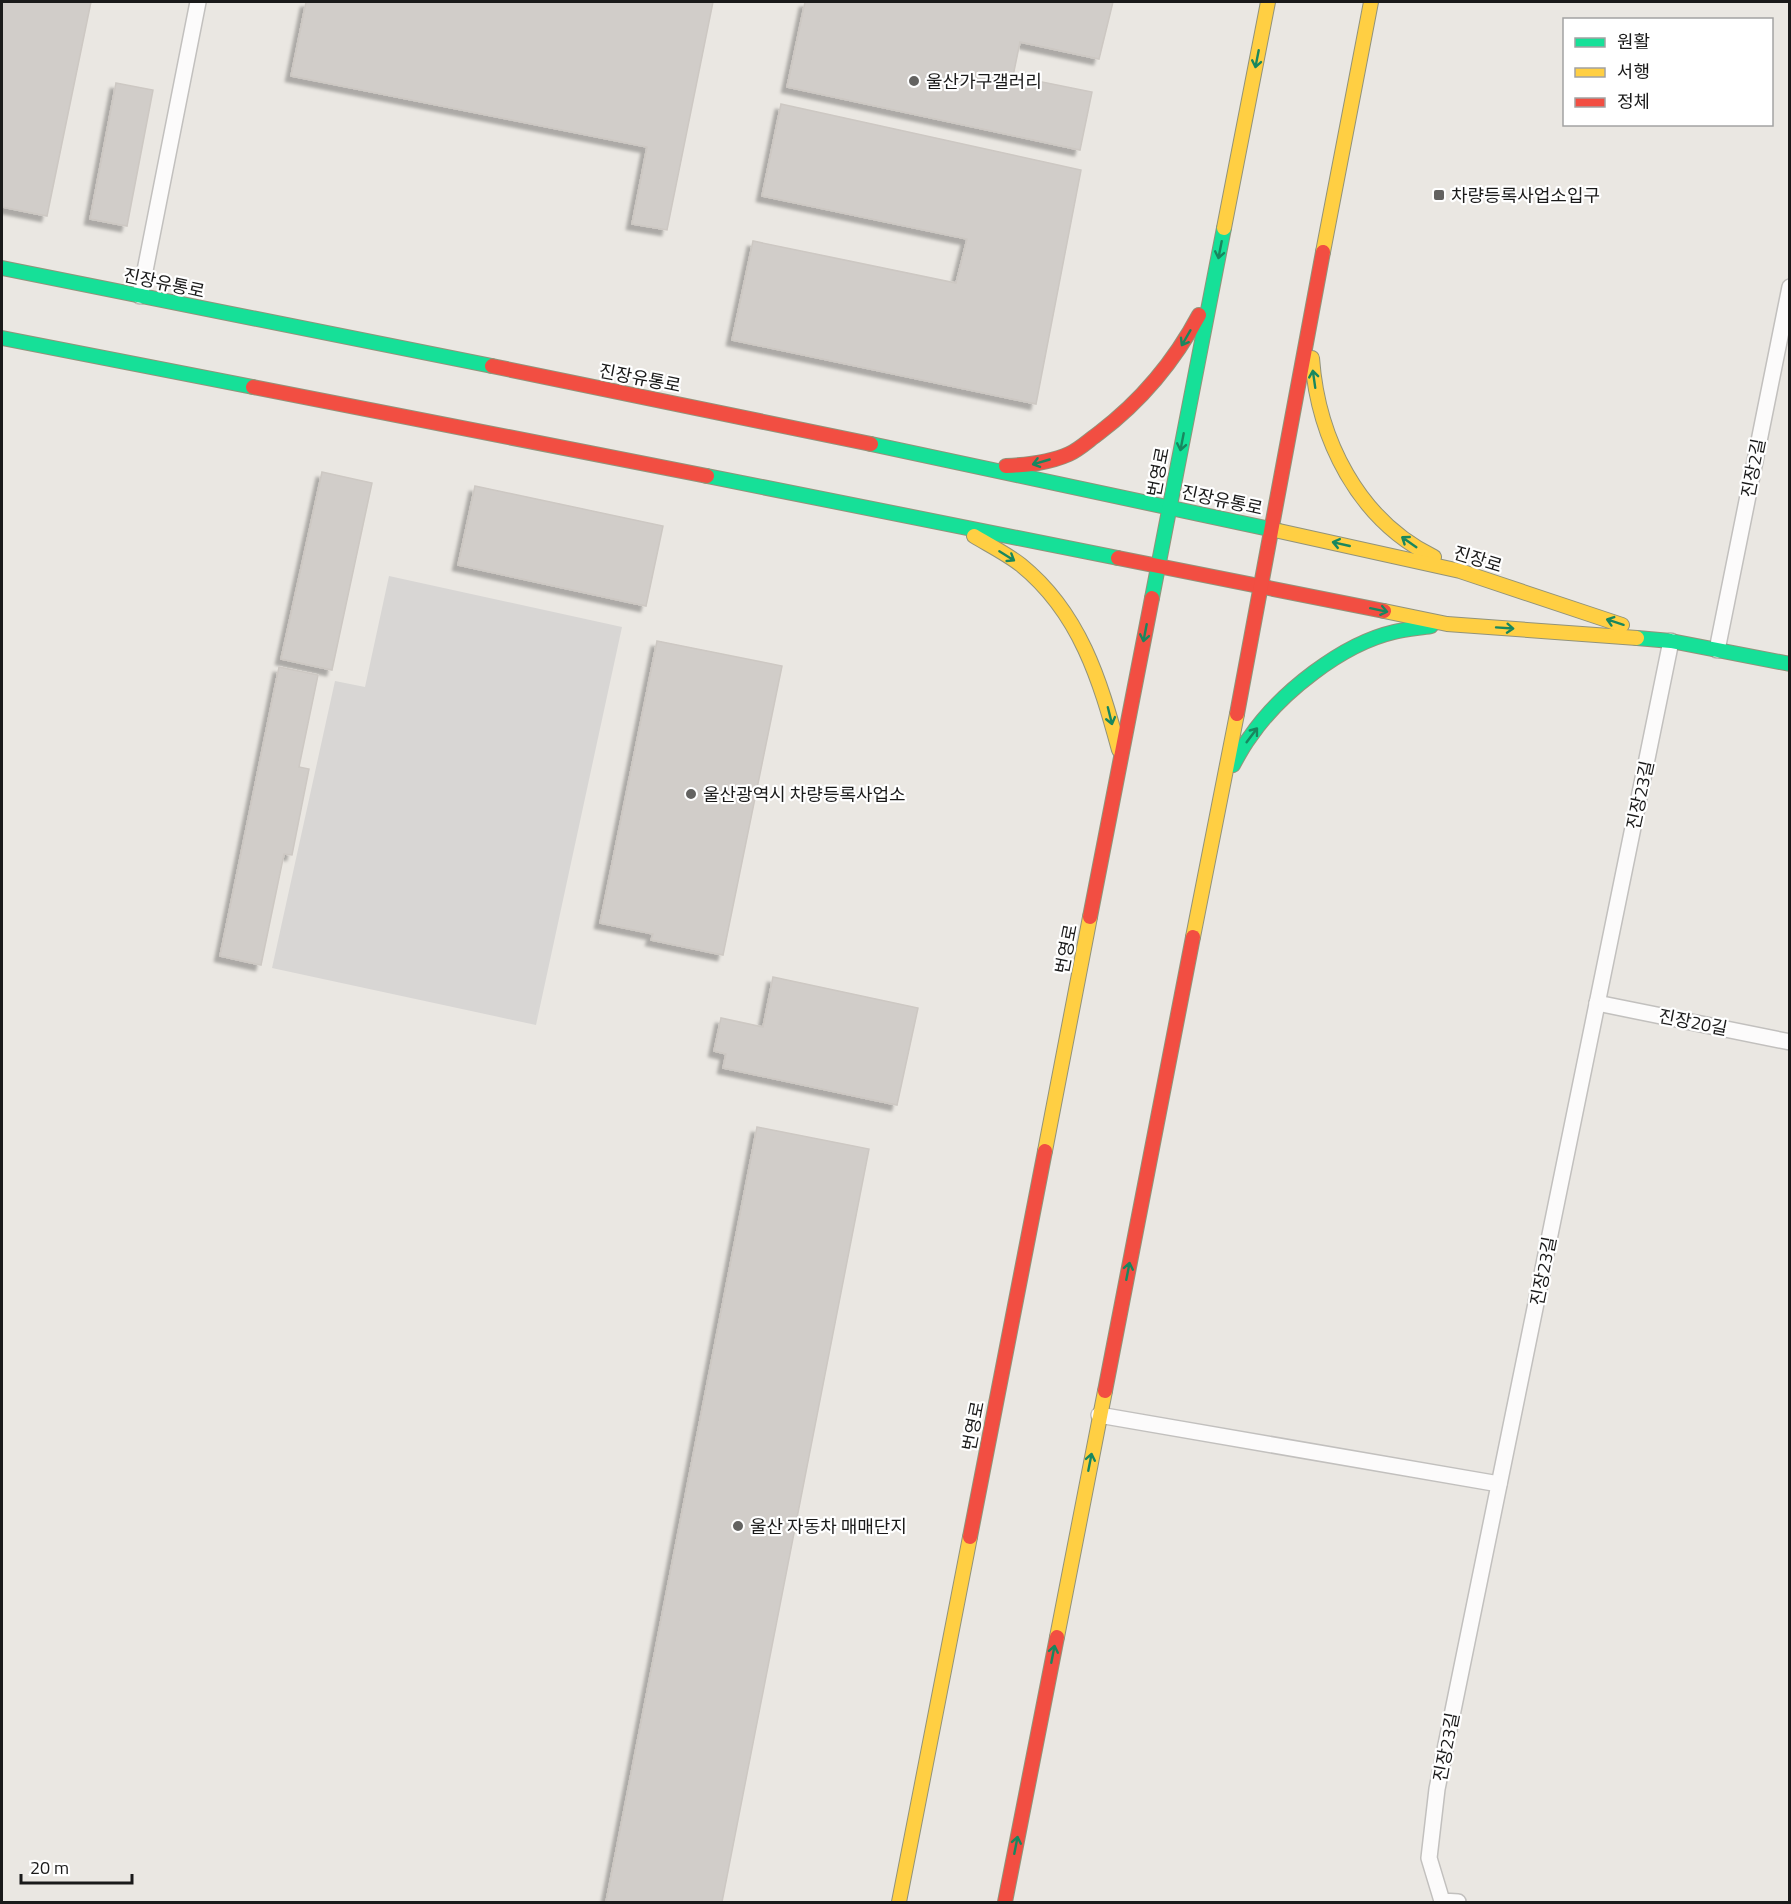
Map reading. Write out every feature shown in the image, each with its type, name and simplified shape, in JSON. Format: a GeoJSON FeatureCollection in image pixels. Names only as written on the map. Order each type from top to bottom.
{"type":"FeatureCollection","features":[{"type":"Feature","properties":{"kind":"street","name":"번영로"},"geometry":{"type":"LineString","coordinates":[[899,1902],[1268,2]]}},
{"type":"Feature","properties":{"kind":"street"},"geometry":{"type":"LineString","coordinates":[[1005,1902],[1371,2]]}},
{"type":"Feature","properties":{"kind":"street","name":"진장유통로"},"geometry":{"type":"LineString","coordinates":[[2,268],[675,403],[1270,528]]}},
{"type":"Feature","properties":{"kind":"street"},"geometry":{"type":"LineString","coordinates":[[975,467],[1032,465],[1069,454],[1092,439],[1123,414],[1158,378],[1186,341],[1213,286]]}},
{"type":"Feature","properties":{"kind":"street"},"geometry":{"type":"LineString","coordinates":[[1312,306],[1312,365],[1318,407],[1331,444],[1353,486],[1380,519],[1410,544],[1460,571]]}},
{"type":"Feature","properties":{"kind":"street"},"geometry":{"type":"LineString","coordinates":[[2,338],[1260,585]]}},
{"type":"Feature","properties":{"kind":"street"},"geometry":{"type":"LineString","coordinates":[[957,525],[1021,565],[1058,602],[1084,644],[1104,693],[1121,758]]}},
{"type":"Feature","properties":{"kind":"street","name":"진장로"},"geometry":{"type":"LineString","coordinates":[[1270,528],[1460,571],[1671,641]]}},
{"type":"Feature","properties":{"kind":"street","name":"진장로"},"geometry":{"type":"LineString","coordinates":[[1260,585],[1447,624],[1671,641],[1790,664]]}},
{"type":"Feature","properties":{"kind":"street"},"geometry":{"type":"LineString","coordinates":[[1222,785],[1250,736],[1282,699],[1318,669],[1355,647],[1393,632],[1447,624]]}},
{"type":"Feature","properties":{"kind":"lane"},"geometry":{"type":"LineString","coordinates":[[140,296],[198,2]]}},
{"type":"Feature","properties":{"kind":"lane","name":"진장2길"},"geometry":{"type":"LineString","coordinates":[[1718,650],[1790,287]]}},
{"type":"Feature","properties":{"kind":"lane","name":"진장23길"},"geometry":{"type":"LineString","coordinates":[[1442,1901],[1429,1858],[1437,1789],[1671,641]]}},
{"type":"Feature","properties":{"kind":"lane","name":"진장20길"},"geometry":{"type":"LineString","coordinates":[[1597,1003],[1790,1042]]}},
{"type":"Feature","properties":{"kind":"lane"},"geometry":{"type":"LineString","coordinates":[[1099,1415],[1499,1484]]}},
{"type":"Feature","properties":{"kind":"lane"},"geometry":{"type":"LineString","coordinates":[[1442,1901],[1458,1902]]}},
{"type":"Feature","properties":{"kind":"shaded area"},"geometry":{"type":"Polygon","coordinates":[[[389,576],[622,627],[536,1025],[272,968],[335,681],[365,687],[389,576]]]}},
{"type":"Feature","properties":{"kind":"building"},"geometry":{"type":"Polygon","coordinates":[[[2,2],[91,2],[47,216],[2,207],[2,2]]]}},
{"type":"Feature","properties":{"kind":"building"},"geometry":{"type":"Polygon","coordinates":[[[306,2],[713,2],[667,230],[632,224],[647,147],[291,76],[306,2]]]}},
{"type":"Feature","properties":{"kind":"building","name":"울산가구갤러리"},"geometry":{"type":"Polygon","coordinates":[[[805,2],[1113,2],[1099,59],[1020,42],[1013,76],[1092,92],[1080,150],[787,87],[805,2]]]}},
{"type":"Feature","properties":{"kind":"building"},"geometry":{"type":"Polygon","coordinates":[[[116,83],[153,90],[127,226],[90,219],[116,83]]]}},
{"type":"Feature","properties":{"kind":"building"},"geometry":{"type":"Polygon","coordinates":[[[781,104],[1081,170],[1036,404],[732,340],[753,241],[956,283],[967,239],[762,196],[781,104]]]}},
{"type":"Feature","properties":{"kind":"building"},"geometry":{"type":"Polygon","coordinates":[[[322,472],[372,483],[332,670],[281,659],[322,472]]]}},
{"type":"Feature","properties":{"kind":"building"},"geometry":{"type":"Polygon","coordinates":[[[475,486],[663,526],[646,606],[458,565],[475,486]]]}},
{"type":"Feature","properties":{"kind":"building","name":"울산광역시 차량등록사업소"},"geometry":{"type":"Polygon","coordinates":[[[657,641],[782,666],[723,955],[651,940],[653,934],[600,923],[657,641]]]}},
{"type":"Feature","properties":{"kind":"building"},"geometry":{"type":"Polygon","coordinates":[[[279,667],[318,675],[299,767],[309,769],[292,855],[284,854],[261,965],[220,956],[279,667]]]}},
{"type":"Feature","properties":{"kind":"building"},"geometry":{"type":"Polygon","coordinates":[[[773,977],[918,1008],[897,1105],[723,1068],[726,1054],[714,1051],[721,1018],[763,1027],[773,977]]]}},
{"type":"Feature","properties":{"kind":"building","name":"울산 자동차 매매단지"},"geometry":{"type":"Polygon","coordinates":[[[757,1127],[869,1149],[722,1902],[606,1902],[757,1127]]]}},
{"type":"Feature","properties":{"kind":"traffic: fast"},"geometry":{"type":"LineString","coordinates":[[1152,598],[1224,228]]}},
{"type":"Feature","properties":{"kind":"traffic: fast"},"geometry":{"type":"LineString","coordinates":[[2,268],[492,366]]}},
{"type":"Feature","properties":{"kind":"traffic: fast"},"geometry":{"type":"LineString","coordinates":[[2,338],[253,387]]}},
{"type":"Feature","properties":{"kind":"traffic: fast"},"geometry":{"type":"LineString","coordinates":[[871,444],[1279,531]]}},
{"type":"Feature","properties":{"kind":"traffic: fast"},"geometry":{"type":"LineString","coordinates":[[707,476],[1118,558]]}},
{"type":"Feature","properties":{"kind":"traffic: fast"},"geometry":{"type":"LineString","coordinates":[[1233,765],[1263,720],[1314,672],[1354,647],[1374,638],[1431,626]]}},
{"type":"Feature","properties":{"kind":"traffic: fast"},"geometry":{"type":"LineString","coordinates":[[1637,638],[1671,641],[1790,664]]}},
{"type":"Feature","properties":{"kind":"traffic: slow"},"geometry":{"type":"LineString","coordinates":[[1224,228],[1268,2]]}},
{"type":"Feature","properties":{"kind":"traffic: slow"},"geometry":{"type":"LineString","coordinates":[[1323,252],[1371,2]]}},
{"type":"Feature","properties":{"kind":"traffic: slow"},"geometry":{"type":"LineString","coordinates":[[1312,358],[1323,418],[1333,447],[1347,474],[1384,522],[1407,541],[1434,557]]}},
{"type":"Feature","properties":{"kind":"traffic: slow"},"geometry":{"type":"LineString","coordinates":[[1279,531],[1460,571],[1622,625]]}},
{"type":"Feature","properties":{"kind":"traffic: slow"},"geometry":{"type":"LineString","coordinates":[[974,536],[1021,565],[1059,604],[1073,626],[1095,673],[1119,750]]}},
{"type":"Feature","properties":{"kind":"traffic: slow"},"geometry":{"type":"LineString","coordinates":[[1384,611],[1447,624],[1637,638]]}},
{"type":"Feature","properties":{"kind":"traffic: slow"},"geometry":{"type":"LineString","coordinates":[[1193,937],[1237,714]]}},
{"type":"Feature","properties":{"kind":"traffic: slow"},"geometry":{"type":"LineString","coordinates":[[1045,1151],[1090,917]]}},
{"type":"Feature","properties":{"kind":"traffic: slow"},"geometry":{"type":"LineString","coordinates":[[1057,1637],[1105,1391]]}},
{"type":"Feature","properties":{"kind":"traffic: slow"},"geometry":{"type":"LineString","coordinates":[[899,1902],[970,1537]]}},
{"type":"Feature","properties":{"kind":"traffic: jam"},"geometry":{"type":"LineString","coordinates":[[1237,714],[1323,252]]}},
{"type":"Feature","properties":{"kind":"traffic: jam"},"geometry":{"type":"LineString","coordinates":[[1006,466],[1054,460],[1077,450],[1099,433],[1129,408],[1155,380],[1179,349],[1199,315]]}},
{"type":"Feature","properties":{"kind":"traffic: jam"},"geometry":{"type":"LineString","coordinates":[[492,366],[871,444]]}},
{"type":"Feature","properties":{"kind":"traffic: jam"},"geometry":{"type":"LineString","coordinates":[[253,387],[707,476]]}},
{"type":"Feature","properties":{"kind":"traffic: jam"},"geometry":{"type":"LineString","coordinates":[[1118,558],[1384,611]]}},
{"type":"Feature","properties":{"kind":"traffic: jam"},"geometry":{"type":"LineString","coordinates":[[1090,917],[1152,598]]}},
{"type":"Feature","properties":{"kind":"traffic: jam"},"geometry":{"type":"LineString","coordinates":[[1105,1391],[1193,937]]}},
{"type":"Feature","properties":{"kind":"traffic: jam"},"geometry":{"type":"LineString","coordinates":[[970,1537],[1045,1151]]}},
{"type":"Feature","properties":{"kind":"traffic: jam"},"geometry":{"type":"LineString","coordinates":[[1005,1902],[1057,1637]]}},
{"type":"Feature","properties":{"kind":"place","name":"울산가구갤러리"},"geometry":{"type":"Point","coordinates":[914,81]}},
{"type":"Feature","properties":{"kind":"place","name":"차량등록사업소입구"},"geometry":{"type":"Point","coordinates":[1439,195]}},
{"type":"Feature","properties":{"kind":"place","name":"울산광역시 차량등록사업소"},"geometry":{"type":"Point","coordinates":[691,794]}},
{"type":"Feature","properties":{"kind":"place","name":"울산 자동차 매매단지"},"geometry":{"type":"Point","coordinates":[738,1526]}}]}
